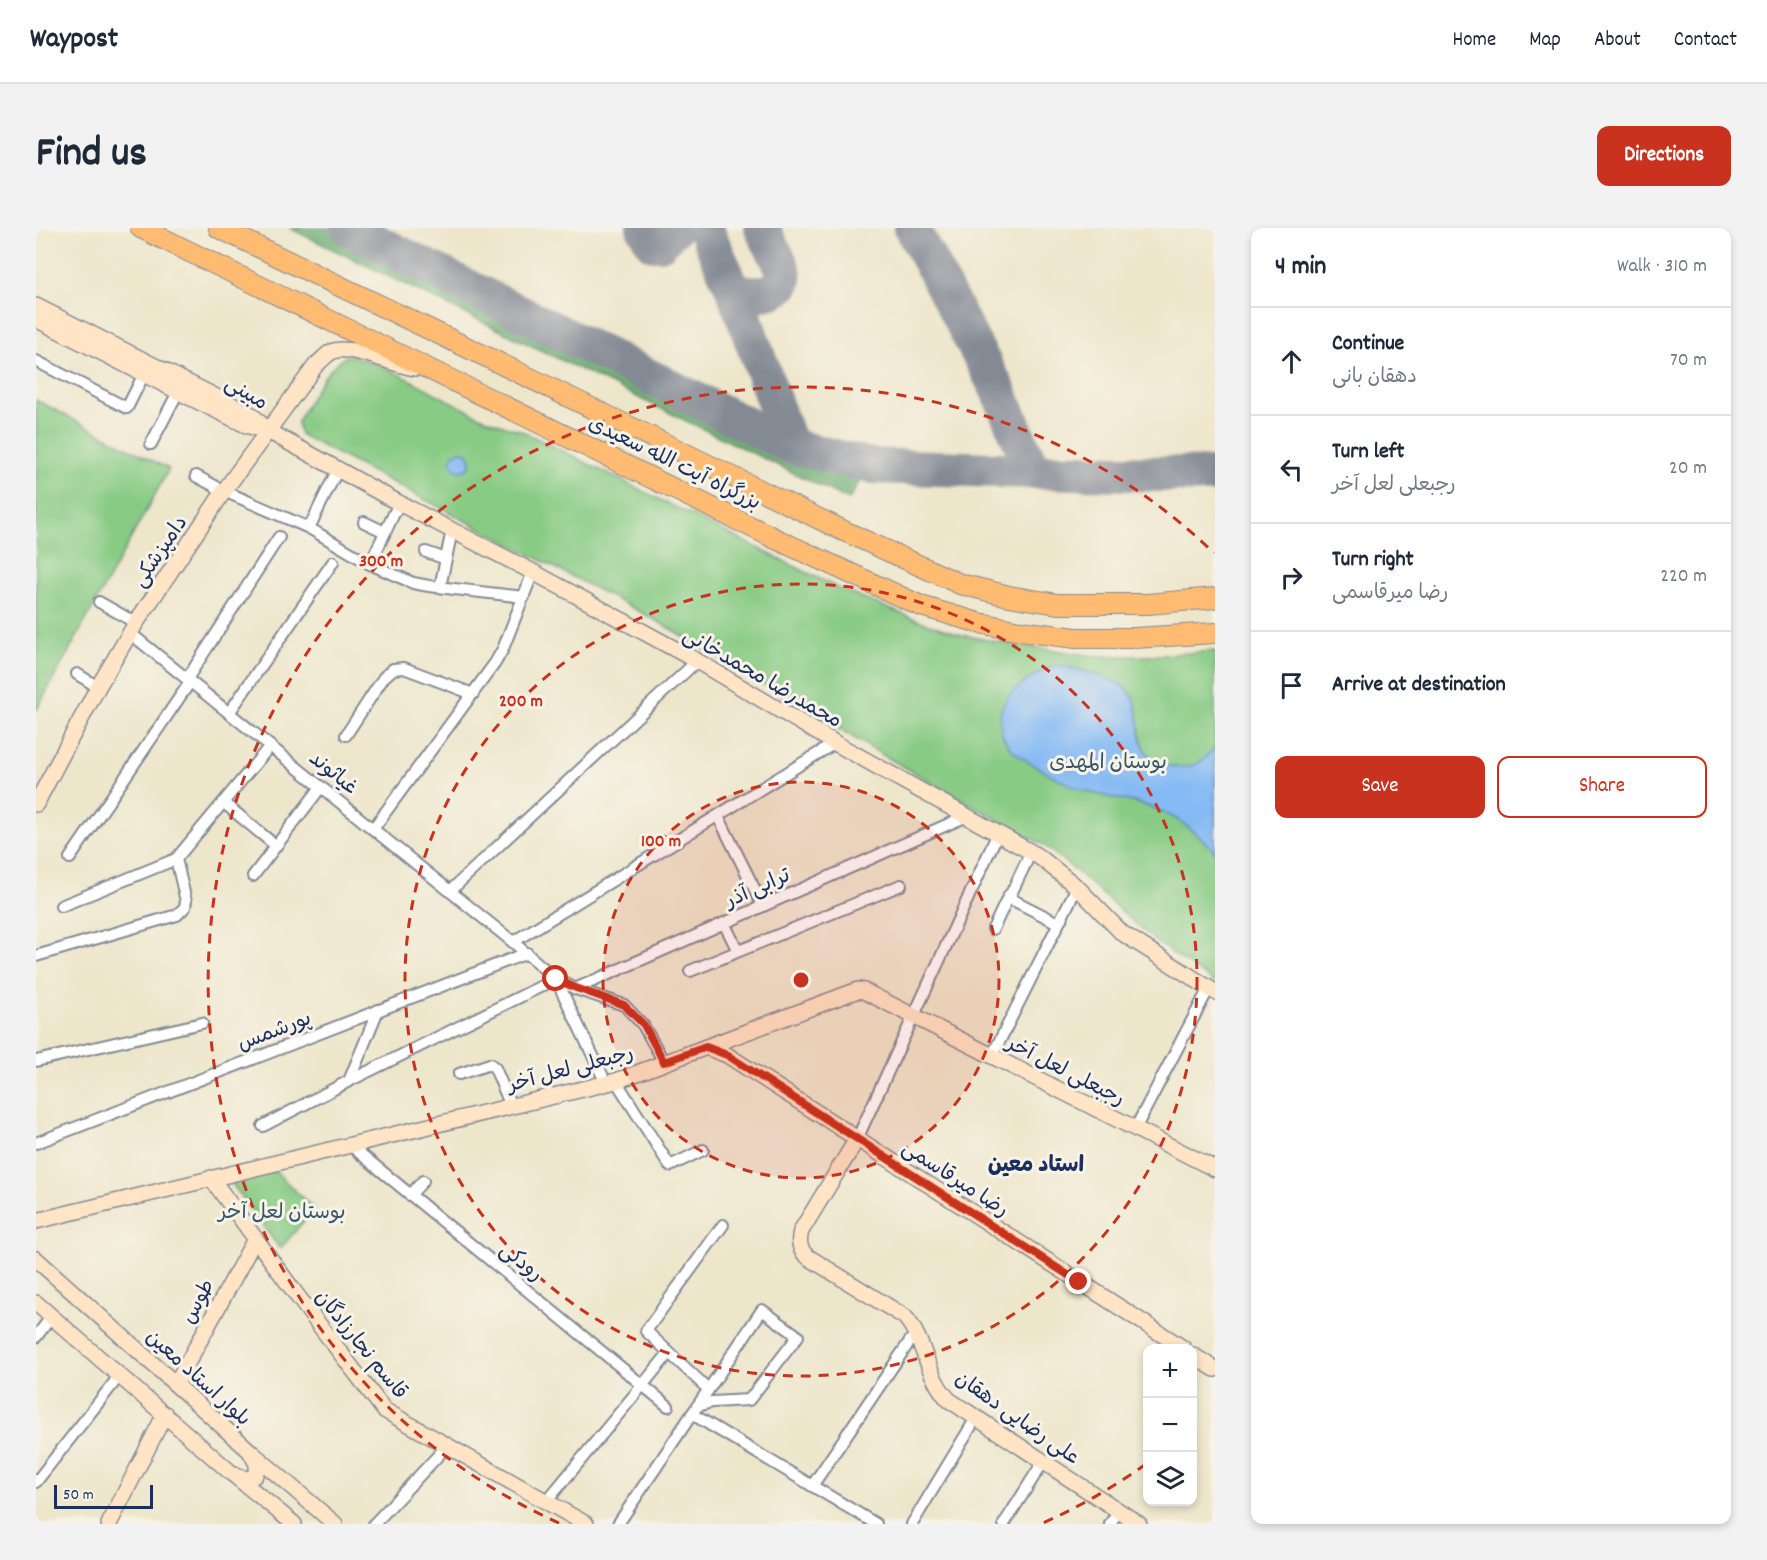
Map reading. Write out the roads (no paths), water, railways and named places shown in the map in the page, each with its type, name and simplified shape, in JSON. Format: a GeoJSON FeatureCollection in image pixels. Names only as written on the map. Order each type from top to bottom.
{"type":"FeatureCollection","features":[{"type":"Feature","properties":{"kind":"highway","name":"بزرگراه آیت الله سعیدی"},"geometry":{"type":"LineString","coordinates":[[141,228],[776,539],[921,606],[990,625],[1076,638],[1215,633]]}},
{"type":"Feature","properties":{"kind":"highway","name":"بزرگراه آیت الله سعیدی"},"geometry":{"type":"LineString","coordinates":[[219,228],[846,532],[960,584],[1009,596],[1058,604],[1148,604],[1215,598]]}},
{"type":"Feature","properties":{"kind":"street","name":"مبینی"},"geometry":{"type":"LineString","coordinates":[[36,306],[246,425],[268,431]]}},
{"type":"Feature","properties":{"kind":"street","name":"مبینی"},"geometry":{"type":"LineString","coordinates":[[36,319],[144,374],[180,386]]}},
{"type":"Feature","properties":{"kind":"street","name":"دامپزشکی"},"geometry":{"type":"LineString","coordinates":[[36,804],[98,687],[133,628],[224,491],[316,365],[330,352],[348,349],[405,366],[430,369]]}},
{"type":"Feature","properties":{"kind":"street"},"geometry":{"type":"LineString","coordinates":[[36,361],[127,408],[144,374]]}},
{"type":"Feature","properties":{"kind":"street"},"geometry":{"type":"LineString","coordinates":[[151,444],[180,386]]}},
{"type":"Feature","properties":{"kind":"street","name":"محمدرضا محمدخانی"},"geometry":{"type":"LineString","coordinates":[[268,431],[698,662],[835,743],[1031,852],[1077,887],[1122,933],[1212,990]]}},
{"type":"Feature","properties":{"kind":"street"},"geometry":{"type":"LineString","coordinates":[[309,528],[338,470]]}},
{"type":"Feature","properties":{"kind":"street"},"geometry":{"type":"LineString","coordinates":[[196,476],[224,491],[309,528],[370,564],[413,582],[524,597]]}},
{"type":"Feature","properties":{"kind":"street"},"geometry":{"type":"LineString","coordinates":[[370,564],[399,503]]}},
{"type":"Feature","properties":{"kind":"street"},"geometry":{"type":"LineString","coordinates":[[364,522],[386,532]]}},
{"type":"Feature","properties":{"kind":"street"},"geometry":{"type":"LineString","coordinates":[[440,587],[451,535]]}},
{"type":"Feature","properties":{"kind":"street"},"geometry":{"type":"LineString","coordinates":[[69,858],[188,681],[279,537]]}},
{"type":"Feature","properties":{"kind":"street"},"geometry":{"type":"LineString","coordinates":[[426,552],[446,559]]}},
{"type":"Feature","properties":{"kind":"street"},"geometry":{"type":"LineString","coordinates":[[229,713],[333,562]]}},
{"type":"Feature","properties":{"kind":"street"},"geometry":{"type":"LineString","coordinates":[[373,829],[473,694],[503,649],[533,572]]}},
{"type":"Feature","properties":{"kind":"street","name":"غیاثوند"},"geometry":{"type":"LineString","coordinates":[[99,602],[133,628],[188,681],[556,979]]}},
{"type":"Feature","properties":{"kind":"street"},"geometry":{"type":"LineString","coordinates":[[450,891],[698,662]]}},
{"type":"Feature","properties":{"kind":"street"},"geometry":{"type":"LineString","coordinates":[[346,735],[384,677],[393,669],[404,668],[473,694]]}},
{"type":"Feature","properties":{"kind":"street"},"geometry":{"type":"LineString","coordinates":[[77,674],[98,687]]}},
{"type":"Feature","properties":{"kind":"street"},"geometry":{"type":"LineString","coordinates":[[513,942],[835,743]]}},
{"type":"Feature","properties":{"kind":"street"},"geometry":{"type":"LineString","coordinates":[[61,906],[176,860],[270,746]]}},
{"type":"Feature","properties":{"kind":"street"},"geometry":{"type":"LineString","coordinates":[[253,876],[321,787]]}},
{"type":"Feature","properties":{"kind":"street"},"geometry":{"type":"LineString","coordinates":[[224,803],[276,846]]}},
{"type":"Feature","properties":{"kind":"street"},"geometry":{"type":"LineString","coordinates":[[718,816],[763,906]]}},
{"type":"Feature","properties":{"kind":"street","name":"ترابی آذر"},"geometry":{"type":"LineString","coordinates":[[562,995],[967,816]]}},
{"type":"Feature","properties":{"kind":"street"},"geometry":{"type":"LineString","coordinates":[[857,1139],[998,833]]}},
{"type":"Feature","properties":{"kind":"street"},"geometry":{"type":"LineString","coordinates":[[993,928],[1031,852]]}},
{"type":"Feature","properties":{"kind":"street"},"geometry":{"type":"LineString","coordinates":[[36,956],[177,915],[185,907],[186,902],[176,860]]}},
{"type":"Feature","properties":{"kind":"street"},"geometry":{"type":"LineString","coordinates":[[690,971],[902,885]]}},
{"type":"Feature","properties":{"kind":"street"},"geometry":{"type":"LineString","coordinates":[[992,1056],[1077,887]]}},
{"type":"Feature","properties":{"kind":"street"},"geometry":{"type":"LineString","coordinates":[[1009,895],[1012,900],[1058,924]]}},
{"type":"Feature","properties":{"kind":"street"},"geometry":{"type":"LineString","coordinates":[[724,923],[738,951]]}},
{"type":"Feature","properties":{"kind":"street","name":"پورشمس"},"geometry":{"type":"LineString","coordinates":[[36,1143],[526,953]]}},
{"type":"Feature","properties":{"kind":"street"},"geometry":{"type":"LineString","coordinates":[[556,979],[624,1005],[644,1025],[664,1062]]}},
{"type":"Feature","properties":{"kind":"street"},"geometry":{"type":"LineString","coordinates":[[556,979],[562,995],[611,1082],[670,1166],[703,1150]]}},
{"type":"Feature","properties":{"kind":"street"},"geometry":{"type":"LineString","coordinates":[[263,1126],[556,979]]}},
{"type":"Feature","properties":{"kind":"street","name":"رجبعلی لعل آخر"},"geometry":{"type":"LineString","coordinates":[[36,1221],[611,1082],[858,990],[914,1016],[1215,1169]]}},
{"type":"Feature","properties":{"kind":"street"},"geometry":{"type":"LineString","coordinates":[[1135,1129],[1212,990]]}},
{"type":"Feature","properties":{"kind":"street"},"geometry":{"type":"LineString","coordinates":[[349,1081],[378,1010]]}},
{"type":"Feature","properties":{"kind":"street"},"geometry":{"type":"LineString","coordinates":[[36,1061],[202,1023]]}},
{"type":"Feature","properties":{"kind":"street","name":"رضا میرقاسمی"},"geometry":{"type":"LineString","coordinates":[[706,1047],[727,1055],[1177,1344]]}},
{"type":"Feature","properties":{"kind":"street"},"geometry":{"type":"LineString","coordinates":[[459,1074],[490,1064],[495,1068],[511,1106]]}},
{"type":"Feature","properties":{"kind":"street","name":"علی رضایی دهقان"},"geometry":{"type":"LineString","coordinates":[[857,1139],[801,1231],[800,1246],[803,1253],[905,1317],[916,1332],[929,1369],[940,1391],[949,1400],[1043,1462],[1114,1517],[1140,1524]]}},
{"type":"Feature","properties":{"kind":"street","name":"رودکی"},"geometry":{"type":"LineString","coordinates":[[351,1146],[668,1406]]}},
{"type":"Feature","properties":{"kind":"street","name":"قاسم نجارزادگان"},"geometry":{"type":"LineString","coordinates":[[211,1178],[384,1410],[586,1524]]}},
{"type":"Feature","properties":{"kind":"street"},"geometry":{"type":"LineString","coordinates":[[410,1195],[423,1181]]}},
{"type":"Feature","properties":{"kind":"street"},"geometry":{"type":"LineString","coordinates":[[708,1389],[646,1331],[723,1225]]}},
{"type":"Feature","properties":{"kind":"street","name":"طوس"},"geometry":{"type":"LineString","coordinates":[[176,1384],[255,1239]]}},
{"type":"Feature","properties":{"kind":"street","name":"بلوار استاد معین"},"geometry":{"type":"LineString","coordinates":[[36,1259],[251,1452],[335,1524]]}},
{"type":"Feature","properties":{"kind":"street"},"geometry":{"type":"LineString","coordinates":[[36,1303],[229,1471],[294,1524]]}},
{"type":"Feature","properties":{"kind":"street"},"geometry":{"type":"LineString","coordinates":[[618,1524],[694,1410],[708,1389],[762,1310],[798,1335],[749,1400],[712,1402],[694,1410]]}},
{"type":"Feature","properties":{"kind":"street"},"geometry":{"type":"LineString","coordinates":[[36,1337],[52,1316]]}},
{"type":"Feature","properties":{"kind":"street"},"geometry":{"type":"LineString","coordinates":[[812,1486],[916,1332]]}},
{"type":"Feature","properties":{"kind":"street"},"geometry":{"type":"LineString","coordinates":[[546,1502],[669,1353]]}},
{"type":"Feature","properties":{"kind":"street"},"geometry":{"type":"LineString","coordinates":[[1197,1358],[1215,1369]]}},
{"type":"Feature","properties":{"kind":"street"},"geometry":{"type":"LineString","coordinates":[[36,1482],[120,1375]]}},
{"type":"Feature","properties":{"kind":"street"},"geometry":{"type":"LineString","coordinates":[[694,1410],[876,1524]]}},
{"type":"Feature","properties":{"kind":"street"},"geometry":{"type":"LineString","coordinates":[[109,1524],[165,1414]]}},
{"type":"Feature","properties":{"kind":"street"},"geometry":{"type":"LineString","coordinates":[[912,1524],[976,1418]]}},
{"type":"Feature","properties":{"kind":"street"},"geometry":{"type":"LineString","coordinates":[[374,1524],[447,1446]]}},
{"type":"Feature","properties":{"kind":"street"},"geometry":{"type":"LineString","coordinates":[[229,1471],[245,1479],[253,1478],[258,1466],[251,1452]]}},
{"type":"Feature","properties":{"kind":"street"},"geometry":{"type":"LineString","coordinates":[[1004,1524],[1043,1462]]}},
{"type":"Feature","properties":{"kind":"street"},"geometry":{"type":"LineString","coordinates":[[281,1513],[277,1500],[285,1491],[304,1497]]}},
{"type":"Feature","properties":{"kind":"water"},"geometry":{"type":"Polygon","coordinates":[[[457,451],[465,451],[471,457],[471,465],[465,471],[457,471],[451,465],[451,457],[457,451]]]}},
{"type":"Feature","properties":{"kind":"water"},"geometry":{"type":"Polygon","coordinates":[[[1059,665],[1106,678],[1129,691],[1138,712],[1144,748],[1150,757],[1160,764],[1176,767],[1194,765],[1203,760],[1215,747],[1215,852],[1190,829],[1161,811],[1143,804],[1095,794],[1079,788],[1058,779],[1011,749],[1004,739],[1001,728],[1000,716],[1004,703],[1012,692],[1031,678],[1048,668],[1059,665]]]}},
{"type":"Feature","properties":{"kind":"district","name":"استاد معین"},"geometry":{"type":"Point","coordinates":[1036,1163]}},
{"type":"Feature","properties":{"kind":"park label","name":"بوستان المهدی"},"geometry":{"type":"Point","coordinates":[1108,761]}},
{"type":"Feature","properties":{"kind":"park label","name":"بوستان لعل آخر"},"geometry":{"type":"Point","coordinates":[282,1211]}}]}
